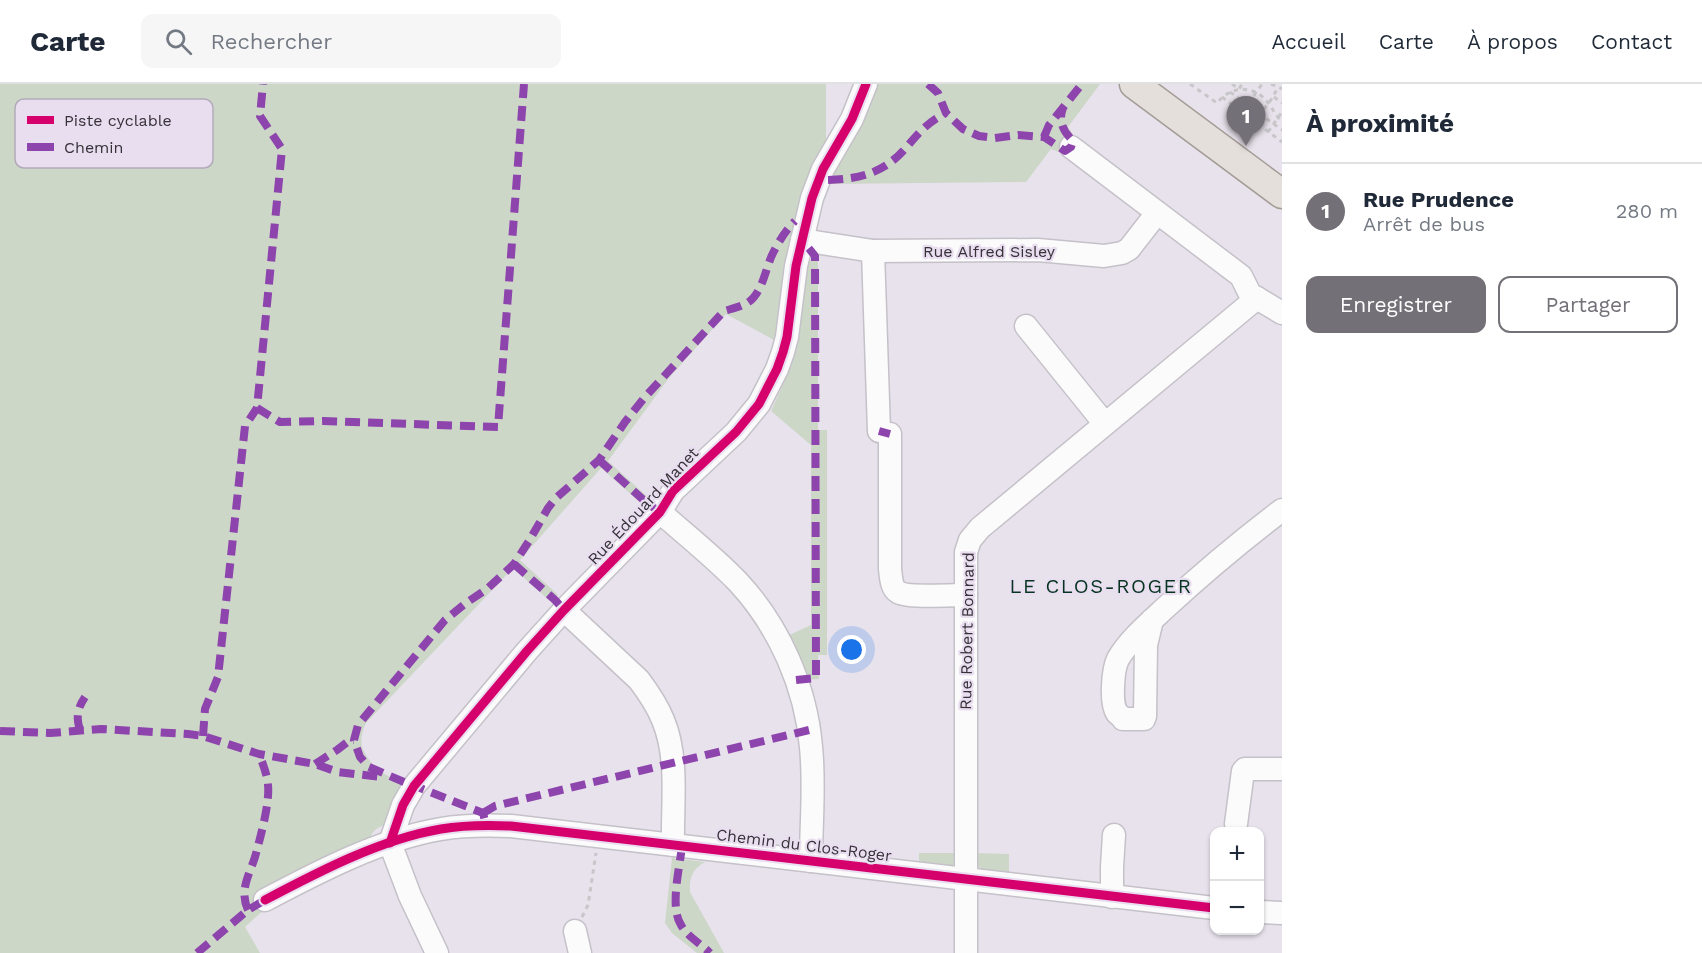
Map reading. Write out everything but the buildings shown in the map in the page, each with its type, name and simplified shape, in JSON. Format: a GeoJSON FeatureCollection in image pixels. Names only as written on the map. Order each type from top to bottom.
{"type":"FeatureCollection","features":[{"type":"Feature","properties":{"kind":"main road"},"geometry":{"type":"LineString","coordinates":[[1134,84],[1282,194]]}},
{"type":"Feature","properties":{"kind":"street","name":"Rue Édouard Manet"},"geometry":{"type":"LineString","coordinates":[[390,843],[403,805],[414,786],[564,610],[660,512],[673,491],[749,418],[769,387],[787,337],[796,266],[812,198],[823,169],[852,119],[866,84]]}},
{"type":"Feature","properties":{"kind":"street"},"geometry":{"type":"LineString","coordinates":[[1071,147],[1241,276],[1250,294],[1282,313]]}},
{"type":"Feature","properties":{"kind":"street","name":"Rue Alfred Sisley"},"geometry":{"type":"LineString","coordinates":[[802,240],[873,251],[1038,250],[1104,256],[1122,254],[1130,249],[1157,213]]}},
{"type":"Feature","properties":{"kind":"street"},"geometry":{"type":"LineString","coordinates":[[873,251],[890,569],[894,587],[897,592],[906,595],[966,595]]}},
{"type":"Feature","properties":{"kind":"street","name":"Rue Robert Bonnard"},"geometry":{"type":"LineString","coordinates":[[966,953],[966,552],[970,540],[974,534],[1257,298]]}},
{"type":"Feature","properties":{"kind":"street"},"geometry":{"type":"LineString","coordinates":[[1026,326],[1105,424]]}},
{"type":"Feature","properties":{"kind":"street"},"geometry":{"type":"LineString","coordinates":[[1152,620],[1250,534],[1282,510]]}},
{"type":"Feature","properties":{"kind":"street"},"geometry":{"type":"LineString","coordinates":[[660,512],[738,582],[762,612],[784,651],[802,698],[810,738],[811,861]]}},
{"type":"Feature","properties":{"kind":"street"},"geometry":{"type":"LineString","coordinates":[[564,610],[639,680],[663,719],[673,763],[674,845]]}},
{"type":"Feature","properties":{"kind":"street"},"geometry":{"type":"LineString","coordinates":[[1236,824],[1245,769],[1282,769]]}},
{"type":"Feature","properties":{"kind":"street","name":"Chemin du Clos-Roger"},"geometry":{"type":"LineString","coordinates":[[265,900],[333,866],[390,843],[440,829],[486,825],[511,826],[1210,907]]}},
{"type":"Feature","properties":{"kind":"street"},"geometry":{"type":"LineString","coordinates":[[1112,897],[1114,835]]}},
{"type":"Feature","properties":{"kind":"street"},"geometry":{"type":"LineString","coordinates":[[390,843],[410,896],[437,953]]}},
{"type":"Feature","properties":{"kind":"street"},"geometry":{"type":"LineString","coordinates":[[1264,912],[1282,913]]}},
{"type":"Feature","properties":{"kind":"path"},"geometry":{"type":"LineString","coordinates":[[1190,84],[1216,103],[1229,92],[1239,89],[1242,84]]}},
{"type":"Feature","properties":{"kind":"path"},"geometry":{"type":"LineString","coordinates":[[1196,88],[1200,84]]}},
{"type":"Feature","properties":{"kind":"path"},"geometry":{"type":"LineString","coordinates":[[1232,84],[1264,98],[1282,122]]}},
{"type":"Feature","properties":{"kind":"path"},"geometry":{"type":"LineString","coordinates":[[1233,125],[1262,84]]}},
{"type":"Feature","properties":{"kind":"path"},"geometry":{"type":"LineString","coordinates":[[1248,131],[1280,88],[1271,84]]}},
{"type":"Feature","properties":{"kind":"path"},"geometry":{"type":"LineString","coordinates":[[1229,92],[1282,130]]}},
{"type":"Feature","properties":{"kind":"path"},"geometry":{"type":"LineString","coordinates":[[1222,97],[1282,142]]}},
{"type":"Feature","properties":{"kind":"path"},"geometry":{"type":"LineString","coordinates":[[1273,97],[1282,103]]}},
{"type":"Feature","properties":{"kind":"path"},"geometry":{"type":"LineString","coordinates":[[1268,132],[1282,111]]}},
{"type":"Feature","properties":{"kind":"path"},"geometry":{"type":"LineString","coordinates":[[578,942],[588,905],[598,837]]}},
{"type":"Feature","properties":{"kind":"green space"},"geometry":{"type":"Polygon","coordinates":[[[0,84],[826,84],[826,145],[795,220],[784,268],[776,341],[726,314],[669,378],[608,461],[650,499],[643,505],[601,468],[520,560],[558,595],[552,603],[513,568],[366,723],[361,742],[364,752],[375,769],[402,783],[387,824],[374,832],[367,846],[266,908],[245,927],[260,953],[0,953],[0,84]]]}},
{"type":"Feature","properties":{"kind":"green space"},"geometry":{"type":"Polygon","coordinates":[[[874,84],[1100,84],[1068,127],[1075,138],[1062,153],[1051,149],[1026,182],[827,184],[874,84]]]}},
{"type":"Feature","properties":{"kind":"green space"},"geometry":{"type":"Polygon","coordinates":[[[818,252],[818,430],[827,430],[827,655],[818,655],[819,679],[803,680],[785,637],[811,625],[811,445],[771,411],[796,350],[807,265],[818,252]]]}},
{"type":"Feature","properties":{"kind":"green space"},"geometry":{"type":"Polygon","coordinates":[[[919,853],[957,853],[956,864],[951,869],[919,867],[919,853]]]}},
{"type":"Feature","properties":{"kind":"green space"},"geometry":{"type":"Polygon","coordinates":[[[973,853],[1009,854],[1009,878],[983,873],[973,853]]]}},
{"type":"Feature","properties":{"kind":"green space"},"geometry":{"type":"Polygon","coordinates":[[[672,858],[705,862],[692,874],[690,892],[724,953],[697,953],[672,933],[665,923],[672,858]]]}},
{"type":"Feature","properties":{"kind":"marked path"},"geometry":{"type":"LineString","coordinates":[[203,736],[205,709],[218,677],[245,426],[257,408],[282,149],[260,116],[263,84]]}},
{"type":"Feature","properties":{"kind":"marked path"},"geometry":{"type":"LineString","coordinates":[[257,408],[280,422],[323,421],[498,427],[524,84]]}},
{"type":"Feature","properties":{"kind":"marked path"},"geometry":{"type":"LineString","coordinates":[[928,84],[938,93],[946,113],[963,129],[979,136],[995,138],[1018,135],[1044,137],[1065,151],[1071,147],[1073,141],[1062,126],[1063,108]]}},
{"type":"Feature","properties":{"kind":"marked path"},"geometry":{"type":"LineString","coordinates":[[1044,137],[1049,125],[1082,84]]}},
{"type":"Feature","properties":{"kind":"marked path"},"geometry":{"type":"LineString","coordinates":[[828,180],[869,174],[887,165],[928,125],[946,113]]}},
{"type":"Feature","properties":{"kind":"marked path"},"geometry":{"type":"LineString","coordinates":[[404,782],[369,767],[360,757],[354,740],[358,725],[445,620],[487,589],[514,564],[556,498],[599,460],[645,397],[724,311],[744,305],[754,297],[775,249],[795,221]]}},
{"type":"Feature","properties":{"kind":"marked path"},"geometry":{"type":"LineString","coordinates":[[796,680],[816,678],[815,256],[802,240]]}},
{"type":"Feature","properties":{"kind":"marked path"},"geometry":{"type":"LineString","coordinates":[[879,431],[890,434]]}},
{"type":"Feature","properties":{"kind":"marked path"},"geometry":{"type":"LineString","coordinates":[[599,460],[660,512]]}},
{"type":"Feature","properties":{"kind":"marked path"},"geometry":{"type":"LineString","coordinates":[[514,564],[564,610]]}},
{"type":"Feature","properties":{"kind":"marked path"},"geometry":{"type":"LineString","coordinates":[[80,730],[78,713],[85,697]]}},
{"type":"Feature","properties":{"kind":"marked path"},"geometry":{"type":"LineString","coordinates":[[0,731],[50,733],[101,729],[188,734],[203,736],[259,754],[315,764],[338,772],[381,777]]}},
{"type":"Feature","properties":{"kind":"marked path"},"geometry":{"type":"LineString","coordinates":[[483,813],[495,806],[809,730]]}},
{"type":"Feature","properties":{"kind":"marked path"},"geometry":{"type":"LineString","coordinates":[[315,764],[350,740],[354,740]]}},
{"type":"Feature","properties":{"kind":"marked path"},"geometry":{"type":"LineString","coordinates":[[248,910],[245,903],[245,889],[262,831],[268,793],[267,777],[259,754]]}},
{"type":"Feature","properties":{"kind":"marked path"},"geometry":{"type":"LineString","coordinates":[[410,784],[483,813],[486,825]]}},
{"type":"Feature","properties":{"kind":"marked path"},"geometry":{"type":"LineString","coordinates":[[682,846],[676,896],[677,915],[686,932],[710,953]]}},
{"type":"Feature","properties":{"kind":"marked path"},"geometry":{"type":"LineString","coordinates":[[197,953],[248,910],[265,900]]}},
{"type":"Feature","properties":{"kind":"cycle path"},"geometry":{"type":"LineString","coordinates":[[390,843],[403,805],[414,786],[527,651],[660,512],[673,491],[736,432],[759,404],[777,369],[787,337],[796,266],[812,198],[823,169],[852,119],[866,84]]}},
{"type":"Feature","properties":{"kind":"cycle path"},"geometry":{"type":"LineString","coordinates":[[265,900],[328,868],[396,840],[450,828],[493,825],[1210,908]]}},
{"type":"Feature","properties":{"kind":"place","name":"Rue Prudence"},"geometry":{"type":"Point","coordinates":[1246,146]}},
{"type":"Feature","properties":{"kind":"district","name":"LE CLOS-ROGER"},"geometry":{"type":"Point","coordinates":[1101,586]}}]}
